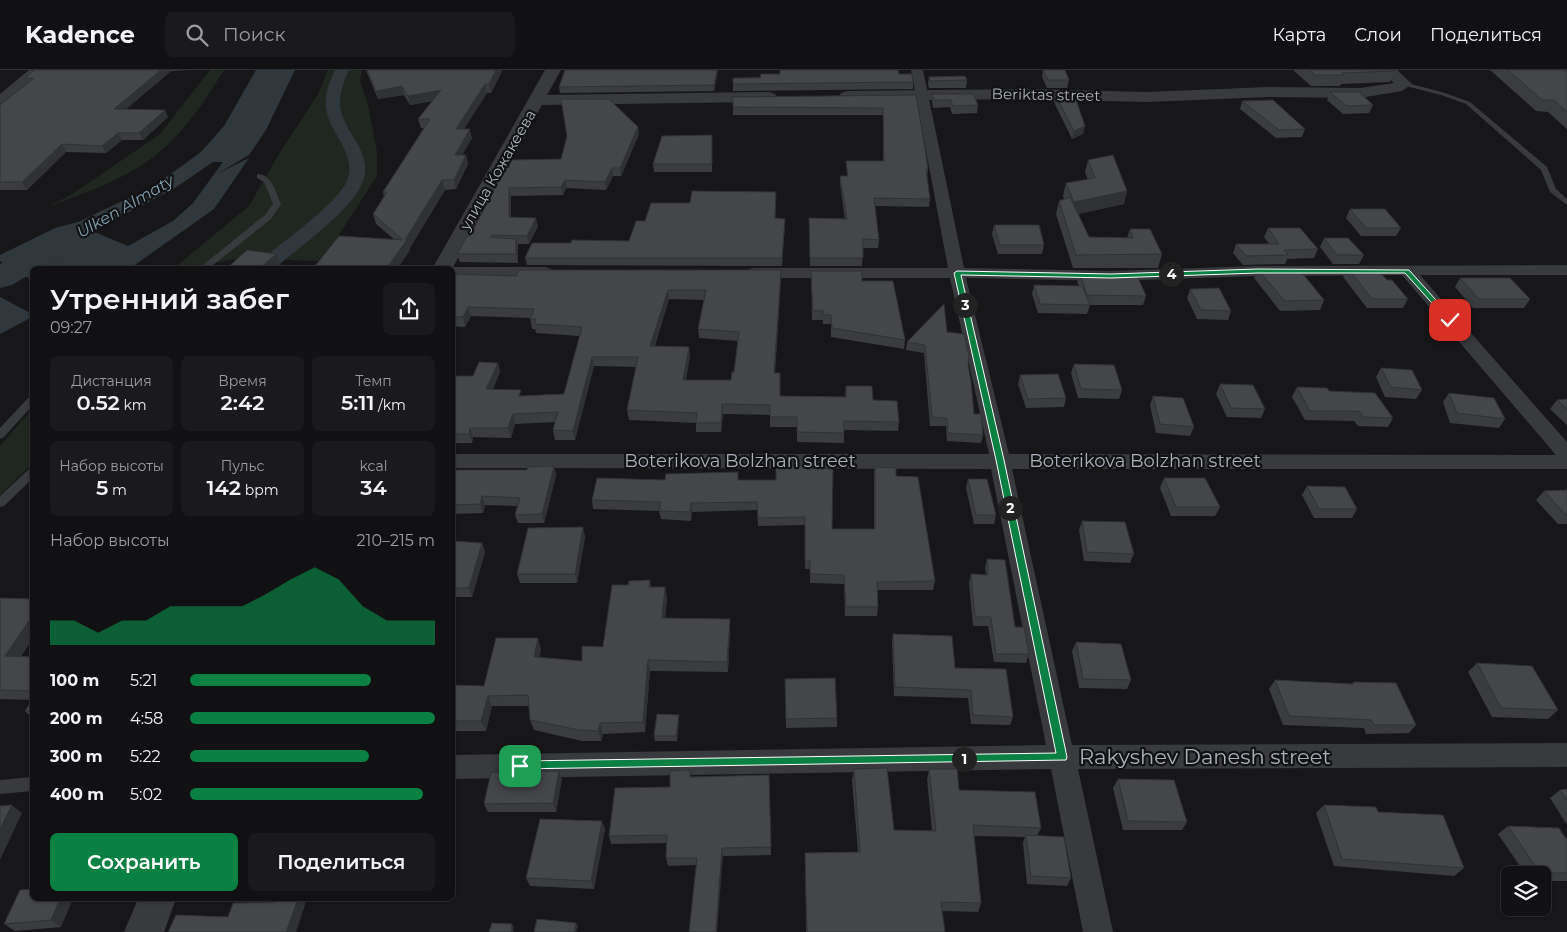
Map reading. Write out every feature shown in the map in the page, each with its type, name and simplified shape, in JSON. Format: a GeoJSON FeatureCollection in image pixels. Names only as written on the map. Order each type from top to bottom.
{"type":"FeatureCollection","features":[{"type":"Feature","properties":{"kind":"street"},"geometry":{"type":"LineString","coordinates":[[0,100],[36,70]]}},
{"type":"Feature","properties":{"kind":"street","name":"улица Кожакеева"},"geometry":{"type":"LineString","coordinates":[[444,266],[553,70]]}},
{"type":"Feature","properties":{"kind":"street"},"geometry":{"type":"LineString","coordinates":[[918,70],[921,95],[957,273],[1000,460],[1098,932]]}},
{"type":"Feature","properties":{"kind":"street"},"geometry":{"type":"LineString","coordinates":[[1388,70],[1404,84]]}},
{"type":"Feature","properties":{"kind":"street","name":"Beriktas street"},"geometry":{"type":"LineString","coordinates":[[833,96],[1025,94],[1147,97],[1268,92],[1360,93],[1396,88],[1404,84]]}},
{"type":"Feature","properties":{"kind":"street"},"geometry":{"type":"LineString","coordinates":[[537,100],[784,97]]}},
{"type":"Feature","properties":{"kind":"street"},"geometry":{"type":"LineString","coordinates":[[740,273],[957,273],[1111,276],[1258,271],[1567,270]]}},
{"type":"Feature","properties":{"kind":"street"},"geometry":{"type":"LineString","coordinates":[[1406,271],[1494,369],[1567,455]]}},
{"type":"Feature","properties":{"kind":"street"},"geometry":{"type":"LineString","coordinates":[[455,272],[561,272]]}},
{"type":"Feature","properties":{"kind":"street","name":"Boterikova Bolzhan street"},"geometry":{"type":"LineString","coordinates":[[455,461],[1567,462]]}},
{"type":"Feature","properties":{"kind":"street","name":"Rakyshev Danesh street"},"geometry":{"type":"LineString","coordinates":[[455,767],[1062,757],[1567,755]]}},
{"type":"Feature","properties":{"kind":"street"},"geometry":{"type":"LineString","coordinates":[[144,932],[156,901]]}},
{"type":"Feature","properties":{"kind":"lane"},"geometry":{"type":"LineString","coordinates":[[1404,84],[1443,94],[1468,103],[1544,169],[1553,190],[1567,202]]}},
{"type":"Feature","properties":{"kind":"lane"},"geometry":{"type":"LineString","coordinates":[[206,266],[268,217],[277,204],[267,181],[260,176]]}},
{"type":"Feature","properties":{"kind":"lane"},"geometry":{"type":"LineString","coordinates":[[0,435],[30,402]]}},
{"type":"Feature","properties":{"kind":"lane"},"geometry":{"type":"LineString","coordinates":[[0,503],[30,475]]}},
{"type":"Feature","properties":{"kind":"lane"},"geometry":{"type":"LineString","coordinates":[[0,787],[30,784]]}},
{"type":"Feature","properties":{"kind":"shaded area"},"geometry":{"type":"Polygon","coordinates":[[[210,70],[224,70],[183,129],[163,149],[140,166],[115,180],[48,207],[74,193],[160,134],[210,70]]]}},
{"type":"Feature","properties":{"kind":"shaded area"},"geometry":{"type":"Polygon","coordinates":[[[328,70],[362,70],[360,81],[368,105],[377,152],[377,176],[333,244],[318,261],[240,258],[200,266],[177,266],[249,206],[279,154],[318,94],[328,70]]]}},
{"type":"Feature","properties":{"kind":"shaded area"},"geometry":{"type":"Polygon","coordinates":[[[30,411],[30,466],[0,495],[0,446],[30,411]]]}},
{"type":"Feature","properties":{"kind":"water"},"geometry":{"type":"Polygon","coordinates":[[[256,70],[295,70],[266,130],[249,155],[217,174],[249,158],[214,209],[133,266],[30,266],[30,279],[0,261],[0,255],[55,228],[78,222],[150,188],[201,152],[224,126],[256,70]],[[213,162],[172,190],[92,231],[128,246],[173,221],[193,203],[223,162],[213,162]]]}},
{"type":"Feature","properties":{"kind":"water"},"geometry":{"type":"Polygon","coordinates":[[[0,297],[30,313],[30,318],[0,334],[0,297]]]}},
{"type":"Feature","properties":{"kind":"building"},"geometry":{"type":"Polygon","coordinates":[[[34,70],[161,70],[114,109],[165,110],[139,133],[118,133],[102,146],[62,144],[22,182],[0,182],[0,105],[34,78],[25,78],[34,70]]]}},
{"type":"Feature","properties":{"kind":"building"},"geometry":{"type":"Polygon","coordinates":[[[367,70],[496,70],[489,84],[485,84],[456,129],[470,129],[455,155],[466,155],[454,180],[442,180],[405,240],[407,240],[388,266],[315,266],[339,236],[403,240],[373,214],[387,192],[383,192],[430,119],[418,119],[441,90],[408,96],[402,86],[376,91],[367,70]]]}},
{"type":"Feature","properties":{"kind":"building"},"geometry":{"type":"Polygon","coordinates":[[[565,70],[717,70],[714,85],[559,87],[565,70]]]}},
{"type":"Feature","properties":{"kind":"building"},"geometry":{"type":"Polygon","coordinates":[[[780,70],[898,70],[899,74],[912,74],[913,82],[733,84],[733,78],[760,78],[761,74],[780,74],[780,70]]]}},
{"type":"Feature","properties":{"kind":"building"},"geometry":{"type":"Polygon","coordinates":[[[1043,70],[1065,70],[1069,80],[1048,80],[1043,70]]]}},
{"type":"Feature","properties":{"kind":"building"},"geometry":{"type":"Polygon","coordinates":[[[1310,70],[1394,70],[1395,71],[1315,75],[1310,70]]]}},
{"type":"Feature","properties":{"kind":"building"},"geometry":{"type":"Polygon","coordinates":[[[1508,70],[1567,70],[1567,112],[1554,100],[1542,100],[1508,70]]]}},
{"type":"Feature","properties":{"kind":"building"},"geometry":{"type":"Polygon","coordinates":[[[965,76],[967,80],[930,81],[929,77],[965,76]]]}},
{"type":"Feature","properties":{"kind":"building"},"geometry":{"type":"Polygon","coordinates":[[[1330,92],[1359,92],[1373,105],[1347,106],[1330,92]]]}},
{"type":"Feature","properties":{"kind":"building"},"geometry":{"type":"Polygon","coordinates":[[[932,94],[973,94],[978,105],[953,106],[951,100],[934,100],[932,94]]]}},
{"type":"Feature","properties":{"kind":"building"},"geometry":{"type":"Polygon","coordinates":[[[1055,94],[1074,94],[1085,126],[1074,131],[1055,94]]]}},
{"type":"Feature","properties":{"kind":"building"},"geometry":{"type":"Polygon","coordinates":[[[916,95],[928,169],[926,169],[930,199],[874,198],[879,240],[863,239],[863,258],[810,258],[809,218],[847,219],[840,176],[848,176],[846,161],[884,161],[883,108],[733,107],[733,97],[916,95]]]}},
{"type":"Feature","properties":{"kind":"building"},"geometry":{"type":"Polygon","coordinates":[[[561,99],[609,99],[638,127],[620,168],[612,168],[605,182],[565,180],[561,187],[509,188],[509,217],[536,218],[527,236],[492,235],[490,237],[516,239],[516,254],[457,254],[467,236],[470,236],[509,161],[509,168],[511,160],[561,159],[567,136],[561,99]]]}},
{"type":"Feature","properties":{"kind":"building"},"geometry":{"type":"Polygon","coordinates":[[[1273,100],[1305,129],[1279,130],[1242,101],[1273,100]]]}},
{"type":"Feature","properties":{"kind":"building"},"geometry":{"type":"Polygon","coordinates":[[[712,135],[712,164],[653,164],[662,136],[712,135]]]}},
{"type":"Feature","properties":{"kind":"building"},"geometry":{"type":"Polygon","coordinates":[[[1113,155],[1127,191],[1074,202],[1066,183],[1095,178],[1088,160],[1113,155]]]}},
{"type":"Feature","properties":{"kind":"building"},"geometry":{"type":"Polygon","coordinates":[[[692,191],[776,192],[775,218],[785,219],[782,258],[525,258],[532,243],[571,243],[572,240],[629,241],[636,221],[645,221],[651,203],[690,203],[692,191]]]}},
{"type":"Feature","properties":{"kind":"building"},"geometry":{"type":"Polygon","coordinates":[[[1070,197],[1089,237],[1133,238],[1130,229],[1150,229],[1162,254],[1076,255],[1059,201],[1070,197]]]}},
{"type":"Feature","properties":{"kind":"building"},"geometry":{"type":"Polygon","coordinates":[[[1350,209],[1385,209],[1401,228],[1366,228],[1350,209]]]}},
{"type":"Feature","properties":{"kind":"building"},"geometry":{"type":"Polygon","coordinates":[[[994,225],[1039,225],[1044,245],[1000,245],[994,225]]]}},
{"type":"Feature","properties":{"kind":"building"},"geometry":{"type":"Polygon","coordinates":[[[1268,228],[1300,228],[1318,249],[1284,250],[1288,255],[1246,256],[1236,244],[1279,244],[1268,228]]]}},
{"type":"Feature","properties":{"kind":"building"},"geometry":{"type":"Polygon","coordinates":[[[1324,238],[1348,238],[1364,255],[1337,255],[1324,238]]]}},
{"type":"Feature","properties":{"kind":"building"},"geometry":{"type":"Polygon","coordinates":[[[247,250],[276,254],[262,266],[229,266],[247,250]]]}},
{"type":"Feature","properties":{"kind":"building"},"geometry":{"type":"Polygon","coordinates":[[[1348,268],[1376,268],[1387,280],[1392,280],[1408,299],[1372,299],[1348,268]]]}},
{"type":"Feature","properties":{"kind":"building"},"geometry":{"type":"Polygon","coordinates":[[[1257,269],[1299,269],[1324,300],[1285,301],[1257,269]]]}},
{"type":"Feature","properties":{"kind":"building"},"geometry":{"type":"Polygon","coordinates":[[[519,270],[781,270],[774,373],[780,373],[780,396],[846,397],[846,386],[872,386],[873,400],[897,401],[899,422],[844,421],[844,433],[797,432],[797,417],[770,417],[770,405],[722,404],[721,423],[696,423],[697,413],[627,410],[638,357],[592,357],[573,431],[553,430],[558,412],[513,414],[508,428],[470,428],[469,434],[455,434],[455,376],[473,376],[479,362],[498,363],[486,389],[521,390],[519,396],[564,394],[582,327],[534,324],[536,319],[530,319],[534,309],[468,307],[463,317],[455,317],[455,274],[516,276],[519,270]],[[668,290],[650,346],[689,347],[683,380],[731,380],[732,372],[734,372],[739,332],[698,329],[706,290],[668,290]]]}},
{"type":"Feature","properties":{"kind":"building"},"geometry":{"type":"Polygon","coordinates":[[[811,271],[862,271],[862,281],[893,281],[905,340],[832,328],[831,315],[823,315],[823,311],[813,311],[811,271]]]}},
{"type":"Feature","properties":{"kind":"building"},"geometry":{"type":"Polygon","coordinates":[[[1080,273],[1136,273],[1146,296],[1087,295],[1080,273]]]}},
{"type":"Feature","properties":{"kind":"building"},"geometry":{"type":"Polygon","coordinates":[[[1460,278],[1510,278],[1530,299],[1479,299],[1460,278]]]}},
{"type":"Feature","properties":{"kind":"building"},"geometry":{"type":"Polygon","coordinates":[[[1034,285],[1082,286],[1090,305],[1040,304],[1034,285]]]}},
{"type":"Feature","properties":{"kind":"building"},"geometry":{"type":"Polygon","coordinates":[[[1219,288],[1231,311],[1201,310],[1190,289],[1219,288]]]}},
{"type":"Feature","properties":{"kind":"building"},"geometry":{"type":"Polygon","coordinates":[[[944,304],[947,332],[964,334],[969,356],[968,365],[974,414],[981,414],[983,435],[948,433],[947,418],[932,417],[925,345],[907,342],[944,304]]]}},
{"type":"Feature","properties":{"kind":"building"},"geometry":{"type":"Polygon","coordinates":[[[1074,364],[1114,365],[1122,390],[1081,389],[1074,364]]]}},
{"type":"Feature","properties":{"kind":"building"},"geometry":{"type":"Polygon","coordinates":[[[1381,368],[1412,370],[1422,390],[1391,387],[1381,368]]]}},
{"type":"Feature","properties":{"kind":"building"},"geometry":{"type":"Polygon","coordinates":[[[1058,374],[1066,398],[1028,399],[1020,375],[1058,374]]]}},
{"type":"Feature","properties":{"kind":"building"},"geometry":{"type":"Polygon","coordinates":[[[1220,384],[1253,385],[1265,409],[1231,408],[1220,384]]]}},
{"type":"Feature","properties":{"kind":"building"},"geometry":{"type":"Polygon","coordinates":[[[1297,387],[1327,388],[1329,391],[1375,393],[1393,418],[1363,417],[1359,411],[1310,411],[1297,387]]]}},
{"type":"Feature","properties":{"kind":"building"},"geometry":{"type":"Polygon","coordinates":[[[1449,393],[1494,398],[1505,419],[1457,413],[1449,393]]]}},
{"type":"Feature","properties":{"kind":"building"},"geometry":{"type":"Polygon","coordinates":[[[1153,396],[1183,398],[1194,427],[1160,424],[1153,396]]]}},
{"type":"Feature","properties":{"kind":"building"},"geometry":{"type":"Polygon","coordinates":[[[1567,399],[1567,409],[1557,400],[1567,399]]]}},
{"type":"Feature","properties":{"kind":"building"},"geometry":{"type":"Polygon","coordinates":[[[804,465],[804,468],[833,469],[832,529],[875,529],[875,467],[896,468],[896,476],[918,477],[935,581],[877,582],[878,607],[846,607],[844,575],[810,574],[810,561],[805,561],[805,517],[758,518],[757,502],[691,503],[690,512],[659,511],[661,502],[592,500],[597,478],[665,480],[666,474],[738,472],[738,480],[776,480],[776,466],[804,465]]]}},
{"type":"Feature","properties":{"kind":"building"},"geometry":{"type":"Polygon","coordinates":[[[554,466],[542,514],[515,515],[520,498],[482,496],[480,504],[455,505],[456,470],[527,470],[528,467],[554,466]]]}},
{"type":"Feature","properties":{"kind":"building"},"geometry":{"type":"Polygon","coordinates":[[[1164,478],[1205,478],[1220,507],[1176,507],[1164,478]]]}},
{"type":"Feature","properties":{"kind":"building"},"geometry":{"type":"Polygon","coordinates":[[[968,479],[987,479],[996,515],[976,515],[968,479]]]}},
{"type":"Feature","properties":{"kind":"building"},"geometry":{"type":"Polygon","coordinates":[[[1307,486],[1345,487],[1357,509],[1319,509],[1307,486]]]}},
{"type":"Feature","properties":{"kind":"building"},"geometry":{"type":"Polygon","coordinates":[[[1567,490],[1567,515],[1566,515],[1544,491],[1567,490]]]}},
{"type":"Feature","properties":{"kind":"building"},"geometry":{"type":"Polygon","coordinates":[[[1082,521],[1125,522],[1134,554],[1087,552],[1082,521]]]}},
{"type":"Feature","properties":{"kind":"building"},"geometry":{"type":"Polygon","coordinates":[[[583,527],[575,574],[517,574],[528,528],[583,527]]]}},
{"type":"Feature","properties":{"kind":"building"},"geometry":{"type":"Polygon","coordinates":[[[455,541],[482,543],[469,588],[455,588],[455,541]]]}},
{"type":"Feature","properties":{"kind":"building"},"geometry":{"type":"Polygon","coordinates":[[[987,559],[1005,560],[1015,627],[1024,627],[1029,654],[996,654],[991,617],[975,617],[971,574],[988,575],[987,559]]]}},
{"type":"Feature","properties":{"kind":"building"},"geometry":{"type":"Polygon","coordinates":[[[650,580],[649,587],[665,587],[662,618],[730,619],[727,662],[648,660],[643,722],[600,723],[598,731],[579,730],[530,720],[528,695],[488,696],[481,721],[455,721],[455,685],[484,686],[496,638],[538,638],[534,657],[582,661],[582,646],[603,647],[612,585],[628,585],[629,581],[650,580]]]}},
{"type":"Feature","properties":{"kind":"building"},"geometry":{"type":"Polygon","coordinates":[[[0,598],[30,599],[30,619],[5,656],[30,657],[30,691],[0,690],[0,598]]]}},
{"type":"Feature","properties":{"kind":"building"},"geometry":{"type":"Polygon","coordinates":[[[893,634],[952,636],[955,668],[1006,669],[1013,717],[973,715],[971,690],[895,687],[893,634]]]}},
{"type":"Feature","properties":{"kind":"building"},"geometry":{"type":"Polygon","coordinates":[[[1076,642],[1121,644],[1131,680],[1083,679],[1076,642]]]}},
{"type":"Feature","properties":{"kind":"building"},"geometry":{"type":"Polygon","coordinates":[[[1477,663],[1532,666],[1558,710],[1501,708],[1477,663]]]}},
{"type":"Feature","properties":{"kind":"building"},"geometry":{"type":"Polygon","coordinates":[[[835,678],[837,718],[786,719],[785,679],[835,678]]]}},
{"type":"Feature","properties":{"kind":"building"},"geometry":{"type":"Polygon","coordinates":[[[1275,680],[1354,684],[1353,682],[1396,683],[1416,725],[1374,725],[1371,720],[1289,716],[1275,680]]]}},
{"type":"Feature","properties":{"kind":"building"},"geometry":{"type":"Polygon","coordinates":[[[30,703],[30,711],[25,711],[30,703]]]}},
{"type":"Feature","properties":{"kind":"building"},"geometry":{"type":"Polygon","coordinates":[[[657,714],[679,715],[676,736],[654,736],[657,714]]]}},
{"type":"Feature","properties":{"kind":"building"},"geometry":{"type":"Polygon","coordinates":[[[887,768],[894,830],[936,831],[929,769],[957,769],[959,790],[1035,792],[1041,828],[973,825],[981,903],[941,902],[945,932],[807,932],[805,853],[860,852],[854,769],[887,768]]]}},
{"type":"Feature","properties":{"kind":"building"},"geometry":{"type":"Polygon","coordinates":[[[690,770],[690,777],[769,775],[771,847],[722,848],[716,932],[689,932],[697,858],[666,858],[667,835],[609,836],[615,788],[670,787],[670,771],[690,770]]]}},
{"type":"Feature","properties":{"kind":"building"},"geometry":{"type":"Polygon","coordinates":[[[559,771],[553,803],[484,804],[491,772],[559,771]]]}},
{"type":"Feature","properties":{"kind":"building"},"geometry":{"type":"Polygon","coordinates":[[[1118,779],[1174,780],[1187,822],[1128,821],[1118,779]]]}},
{"type":"Feature","properties":{"kind":"building"},"geometry":{"type":"Polygon","coordinates":[[[1567,789],[1567,800],[1560,790],[1567,789]]]}},
{"type":"Feature","properties":{"kind":"building"},"geometry":{"type":"Polygon","coordinates":[[[12,805],[0,829],[0,806],[12,805]]]}},
{"type":"Feature","properties":{"kind":"building"},"geometry":{"type":"Polygon","coordinates":[[[1324,805],[1376,807],[1378,812],[1443,815],[1464,868],[1342,859],[1324,805]]]}},
{"type":"Feature","properties":{"kind":"building"},"geometry":{"type":"Polygon","coordinates":[[[540,819],[602,821],[591,881],[526,878],[540,819]]]}},
{"type":"Feature","properties":{"kind":"building"},"geometry":{"type":"Polygon","coordinates":[[[1508,826],[1559,828],[1567,840],[1567,873],[1551,873],[1551,866],[1535,866],[1508,826]]]}},
{"type":"Feature","properties":{"kind":"building"},"geometry":{"type":"Polygon","coordinates":[[[1026,835],[1064,837],[1071,878],[1031,876],[1026,835]]]}},
{"type":"Feature","properties":{"kind":"building"},"geometry":{"type":"Polygon","coordinates":[[[30,889],[30,901],[59,901],[51,920],[4,924],[20,890],[30,889]]]}},
{"type":"Feature","properties":{"kind":"building"},"geometry":{"type":"Polygon","coordinates":[[[297,901],[286,932],[168,932],[176,915],[228,917],[233,903],[297,901]]]}},
{"type":"Feature","properties":{"kind":"building"},"geometry":{"type":"Polygon","coordinates":[[[537,919],[576,923],[574,932],[534,932],[537,919]]]}},
{"type":"Feature","properties":{"kind":"building"},"geometry":{"type":"Polygon","coordinates":[[[492,923],[512,924],[511,932],[489,932],[492,923]]]}},
{"type":"Feature","properties":{"kind":"waterway"},"geometry":{"type":"LineString","coordinates":[[267,265],[341,201],[355,181],[356,160],[335,117],[333,107],[334,92],[342,70]]}},
{"type":"Feature","properties":{"kind":"waterway","name":"Ulken Almaty"},"geometry":{"type":"LineString","coordinates":[[0,278],[65,240]]}},
{"type":"Feature","properties":{"kind":"route"},"geometry":{"type":"LineString","coordinates":[[520,766],[1062,757],[1000,460],[957,273],[1111,276],[1258,271],[1406,271],[1450,320]]}}]}
